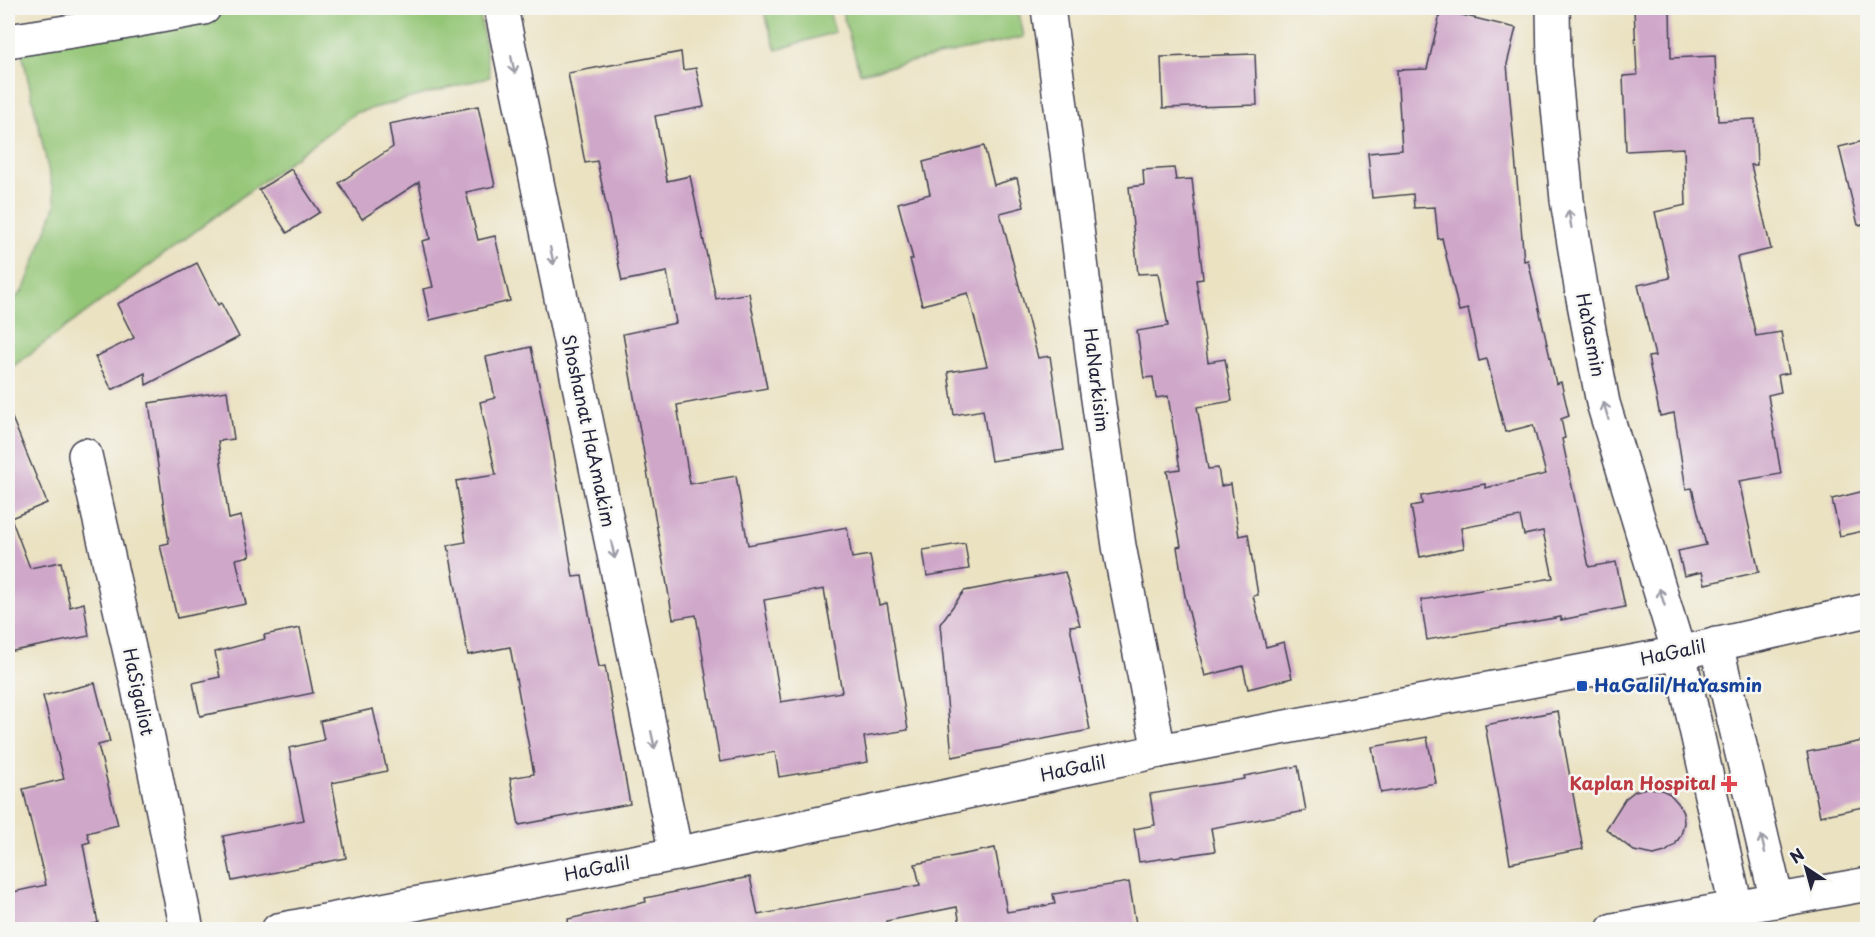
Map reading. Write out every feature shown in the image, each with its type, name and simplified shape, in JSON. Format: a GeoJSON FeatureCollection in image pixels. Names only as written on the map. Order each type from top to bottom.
{"type":"FeatureCollection","features":[{"type":"Feature","properties":{"kind":"street"},"geometry":{"type":"LineString","coordinates":[[8,41],[204,8]]}},
{"type":"Feature","properties":{"kind":"street","name":"Shoshanat HaAmakim"},"geometry":{"type":"LineString","coordinates":[[501,8],[676,854]]}},
{"type":"Feature","properties":{"kind":"street","name":"HaNarkisim"},"geometry":{"type":"LineString","coordinates":[[1048,8],[1077,220],[1096,386],[1119,546],[1159,751]]}},
{"type":"Feature","properties":{"kind":"street","name":"HaYasmin"},"geometry":{"type":"LineString","coordinates":[[1553,8],[1554,66],[1568,200],[1582,293],[1603,403],[1697,649]]}},
{"type":"Feature","properties":{"kind":"street","name":"HaSigaliot"},"geometry":{"type":"LineString","coordinates":[[85,455],[137,683],[187,930]]}},
{"type":"Feature","properties":{"kind":"street","name":"HaGalil"},"geometry":{"type":"LineString","coordinates":[[278,930],[676,854],[1159,751],[1697,649],[1868,610]]}},
{"type":"Feature","properties":{"kind":"street"},"geometry":{"type":"LineString","coordinates":[[1697,649],[1713,762],[1756,904]]}},
{"type":"Feature","properties":{"kind":"street"},"geometry":{"type":"LineString","coordinates":[[1697,649],[1756,904]]}},
{"type":"Feature","properties":{"kind":"street"},"geometry":{"type":"LineString","coordinates":[[1612,930],[1756,904],[1866,890]]}},
{"type":"Feature","properties":{"kind":"green space"},"geometry":{"type":"Polygon","coordinates":[[[251,8],[479,8],[490,77],[355,113],[8,370],[8,306],[24,289],[56,204],[21,48],[251,8]]]}},
{"type":"Feature","properties":{"kind":"green space"},"geometry":{"type":"Polygon","coordinates":[[[763,8],[828,8],[835,32],[776,50],[763,8]]]}},
{"type":"Feature","properties":{"kind":"green space"},"geometry":{"type":"Polygon","coordinates":[[[841,8],[1018,8],[1024,37],[860,73],[841,8]]]}},
{"type":"Feature","properties":{"kind":"building"},"geometry":{"type":"Polygon","coordinates":[[[1634,8],[1670,8],[1671,58],[1715,56],[1718,121],[1755,119],[1757,165],[1751,165],[1771,249],[1737,257],[1756,336],[1781,332],[1789,373],[1778,375],[1781,392],[1768,395],[1781,474],[1739,481],[1759,572],[1705,584],[1702,572],[1684,576],[1678,551],[1706,545],[1692,488],[1686,489],[1674,413],[1660,416],[1648,357],[1655,356],[1638,285],[1670,278],[1655,212],[1686,205],[1684,148],[1626,151],[1623,76],[1637,75],[1634,8]]]}},
{"type":"Feature","properties":{"kind":"building"},"geometry":{"type":"Polygon","coordinates":[[[1441,10],[1516,28],[1507,64],[1524,261],[1528,260],[1556,384],[1561,382],[1569,416],[1561,419],[1565,438],[1562,439],[1589,567],[1616,562],[1625,607],[1561,620],[1561,617],[1427,640],[1421,600],[1553,578],[1543,531],[1524,535],[1520,517],[1461,528],[1464,548],[1420,557],[1411,506],[1422,504],[1421,496],[1485,484],[1485,488],[1546,474],[1533,425],[1505,432],[1487,359],[1479,361],[1468,309],[1459,311],[1442,238],[1438,239],[1435,207],[1414,208],[1413,194],[1372,198],[1368,153],[1402,150],[1397,70],[1427,69],[1441,10]]]}},
{"type":"Feature","properties":{"kind":"building"},"geometry":{"type":"Polygon","coordinates":[[[681,52],[683,70],[696,68],[704,107],[655,116],[667,181],[690,176],[716,299],[749,293],[767,388],[677,405],[690,484],[736,476],[748,545],[847,527],[852,558],[870,555],[879,605],[887,603],[908,730],[864,737],[868,762],[779,777],[775,752],[720,762],[696,615],[673,619],[623,334],[676,323],[667,272],[622,281],[597,161],[585,163],[568,73],[681,52]],[[824,589],[764,600],[781,702],[842,692],[824,589]]]}},
{"type":"Feature","properties":{"kind":"building"},"geometry":{"type":"Polygon","coordinates":[[[1255,54],[1257,105],[1163,108],[1161,57],[1255,54]]]}},
{"type":"Feature","properties":{"kind":"building"},"geometry":{"type":"Polygon","coordinates":[[[478,106],[495,186],[466,192],[478,240],[495,236],[510,301],[430,320],[423,289],[433,287],[422,241],[430,239],[419,182],[362,219],[339,183],[393,147],[389,124],[478,106]]]}},
{"type":"Feature","properties":{"kind":"building"},"geometry":{"type":"Polygon","coordinates":[[[1868,140],[1868,224],[1858,225],[1839,147],[1868,140]]]}},
{"type":"Feature","properties":{"kind":"building"},"geometry":{"type":"Polygon","coordinates":[[[984,146],[994,185],[1017,178],[1024,207],[1000,213],[1038,358],[1050,356],[1064,450],[991,461],[983,410],[954,415],[948,372],[987,366],[968,293],[922,305],[898,203],[930,194],[923,162],[984,146]]]}},
{"type":"Feature","properties":{"kind":"building"},"geometry":{"type":"Polygon","coordinates":[[[1174,168],[1176,180],[1192,179],[1203,279],[1196,280],[1208,362],[1225,359],[1232,401],[1197,407],[1208,469],[1218,468],[1221,486],[1231,484],[1239,536],[1248,534],[1258,595],[1253,596],[1266,647],[1284,642],[1292,678],[1248,689],[1243,666],[1205,676],[1185,596],[1177,547],[1181,546],[1167,471],[1180,469],[1168,396],[1156,398],[1153,377],[1144,378],[1137,331],[1168,326],[1158,273],[1138,274],[1129,187],[1144,185],[1143,170],[1174,168]]]}},
{"type":"Feature","properties":{"kind":"building"},"geometry":{"type":"Polygon","coordinates":[[[291,169],[320,212],[287,233],[259,190],[291,169]]]}},
{"type":"Feature","properties":{"kind":"building"},"geometry":{"type":"Polygon","coordinates":[[[197,263],[218,305],[221,303],[239,337],[146,385],[145,373],[112,390],[95,357],[134,338],[117,304],[197,263]]]}},
{"type":"Feature","properties":{"kind":"building"},"geometry":{"type":"Polygon","coordinates":[[[531,347],[548,427],[573,577],[582,576],[599,667],[605,666],[630,804],[519,825],[510,778],[534,774],[510,647],[468,655],[448,545],[466,542],[456,481],[496,475],[480,402],[495,398],[486,357],[531,347]]]}},
{"type":"Feature","properties":{"kind":"building"},"geometry":{"type":"Polygon","coordinates":[[[227,391],[234,439],[218,441],[229,519],[241,516],[250,556],[236,559],[246,604],[177,618],[160,545],[169,543],[149,403],[227,391]]]}},
{"type":"Feature","properties":{"kind":"building"},"geometry":{"type":"Polygon","coordinates":[[[8,408],[47,503],[11,518],[30,568],[61,562],[70,607],[84,603],[89,636],[8,652],[8,408]]]}},
{"type":"Feature","properties":{"kind":"building"},"geometry":{"type":"Polygon","coordinates":[[[1868,490],[1868,530],[1840,536],[1832,499],[1868,490]]]}},
{"type":"Feature","properties":{"kind":"building"},"geometry":{"type":"Polygon","coordinates":[[[965,543],[969,569],[927,576],[923,550],[965,543]]]}},
{"type":"Feature","properties":{"kind":"building"},"geometry":{"type":"Polygon","coordinates":[[[1065,572],[1080,625],[1070,626],[1090,730],[952,757],[940,624],[964,591],[1065,572]]]}},
{"type":"Feature","properties":{"kind":"building"},"geometry":{"type":"Polygon","coordinates":[[[300,628],[313,693],[200,716],[193,683],[220,677],[215,652],[265,639],[264,635],[300,628]]]}},
{"type":"Feature","properties":{"kind":"building"},"geometry":{"type":"Polygon","coordinates":[[[95,683],[110,742],[98,745],[118,825],[87,833],[90,842],[83,844],[98,923],[63,930],[8,930],[8,893],[46,885],[23,789],[64,779],[43,696],[95,683]]]}},
{"type":"Feature","properties":{"kind":"building"},"geometry":{"type":"Polygon","coordinates":[[[373,709],[387,771],[332,783],[346,858],[232,881],[223,836],[304,820],[289,748],[324,740],[320,721],[373,709]]]}},
{"type":"Feature","properties":{"kind":"building"},"geometry":{"type":"Polygon","coordinates":[[[1558,711],[1583,849],[1510,863],[1485,725],[1558,711]]]}},
{"type":"Feature","properties":{"kind":"building"},"geometry":{"type":"Polygon","coordinates":[[[1427,737],[1436,783],[1381,793],[1372,747],[1427,737]]]}},
{"type":"Feature","properties":{"kind":"building"},"geometry":{"type":"Polygon","coordinates":[[[1868,740],[1868,806],[1820,816],[1807,752],[1868,740]]]}},
{"type":"Feature","properties":{"kind":"building"},"geometry":{"type":"Polygon","coordinates":[[[1298,766],[1306,811],[1211,828],[1215,851],[1139,862],[1134,829],[1155,825],[1150,794],[1245,779],[1244,776],[1298,766]]]}},
{"type":"Feature","properties":{"kind":"building"},"geometry":{"type":"Polygon","coordinates":[[[1646,788],[1660,789],[1670,794],[1683,813],[1684,823],[1681,835],[1675,845],[1665,852],[1654,855],[1634,851],[1606,829],[1625,799],[1635,791],[1646,788]]]}},
{"type":"Feature","properties":{"kind":"building"},"geometry":{"type":"Polygon","coordinates":[[[995,848],[1007,912],[1055,904],[1053,894],[1129,882],[1137,930],[961,930],[957,907],[886,921],[888,930],[569,930],[568,919],[646,902],[645,898],[750,877],[758,915],[920,885],[915,864],[995,848]]]}},
{"type":"Feature","properties":{"kind":"place","name":"HaGalil/HaYasmin"},"geometry":{"type":"Point","coordinates":[1582,686]}},
{"type":"Feature","properties":{"kind":"place","name":"Kaplan Hospital"},"geometry":{"type":"Point","coordinates":[1729,784]}}]}
